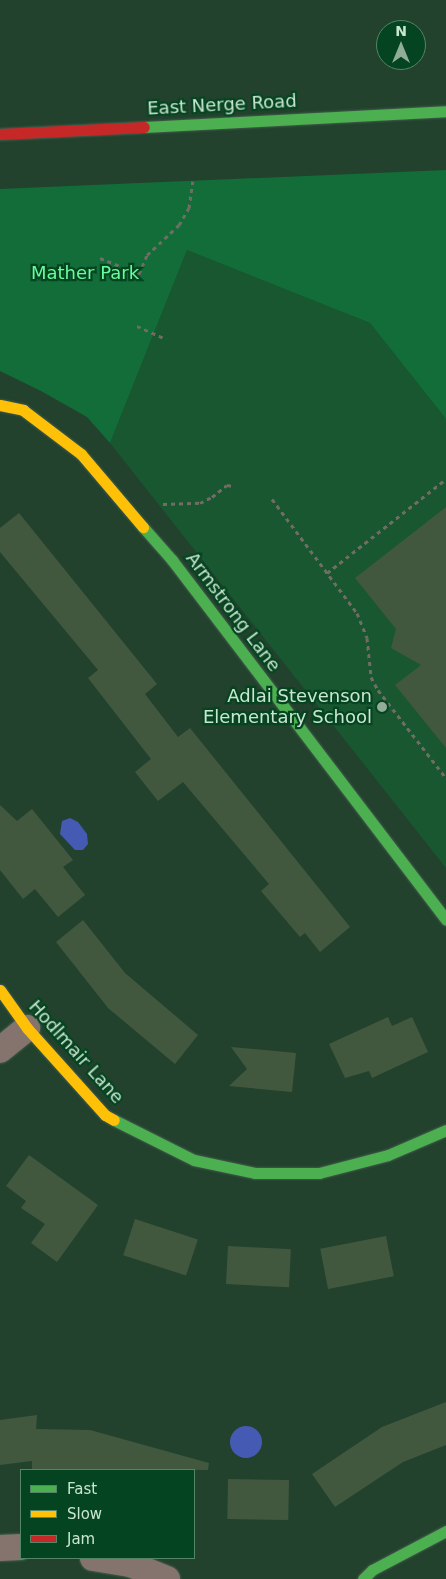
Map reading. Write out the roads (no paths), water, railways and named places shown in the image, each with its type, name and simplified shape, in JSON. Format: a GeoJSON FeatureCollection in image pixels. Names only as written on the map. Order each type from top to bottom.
{"type":"FeatureCollection","features":[{"type":"Feature","properties":{"kind":"street","name":"East Nerge Road"},"geometry":{"type":"LineString","coordinates":[[0,134],[446,111]]}},
{"type":"Feature","properties":{"kind":"street","name":"Armstrong Lane"},"geometry":{"type":"LineString","coordinates":[[0,405],[23,410],[81,454],[172,560],[446,920]]}},
{"type":"Feature","properties":{"kind":"street","name":"Hodlmair Lane"},"geometry":{"type":"LineString","coordinates":[[0,990],[27,1028],[106,1115],[194,1160],[255,1173],[319,1173],[388,1155],[446,1130]]}},
{"type":"Feature","properties":{"kind":"street"},"geometry":{"type":"LineString","coordinates":[[0,1050],[27,1028]]}},
{"type":"Feature","properties":{"kind":"street"},"geometry":{"type":"LineString","coordinates":[[364,1579],[372,1570],[446,1531]]}},
{"type":"Feature","properties":{"kind":"street"},"geometry":{"type":"LineString","coordinates":[[0,1548],[20,1546]]}},
{"type":"Feature","properties":{"kind":"street"},"geometry":{"type":"LineString","coordinates":[[99,1559],[130,1564],[166,1579]]}},
{"type":"Feature","properties":{"kind":"water"},"geometry":{"type":"Polygon","coordinates":[[[70,818],[78,822],[87,834],[88,844],[83,850],[75,850],[60,834],[62,821],[70,818]]]}},
{"type":"Feature","properties":{"kind":"water"},"geometry":{"type":"Polygon","coordinates":[[[246,1426],[258,1430],[262,1442],[258,1454],[246,1458],[234,1454],[230,1442],[234,1430],[246,1426]]]}},
{"type":"Feature","properties":{"kind":"place","name":"Adlai Stevenson Elementary School"},"geometry":{"type":"Point","coordinates":[382,707]}},
{"type":"Feature","properties":{"kind":"park label","name":"Mather Park"},"geometry":{"type":"Point","coordinates":[85,273]}}]}
